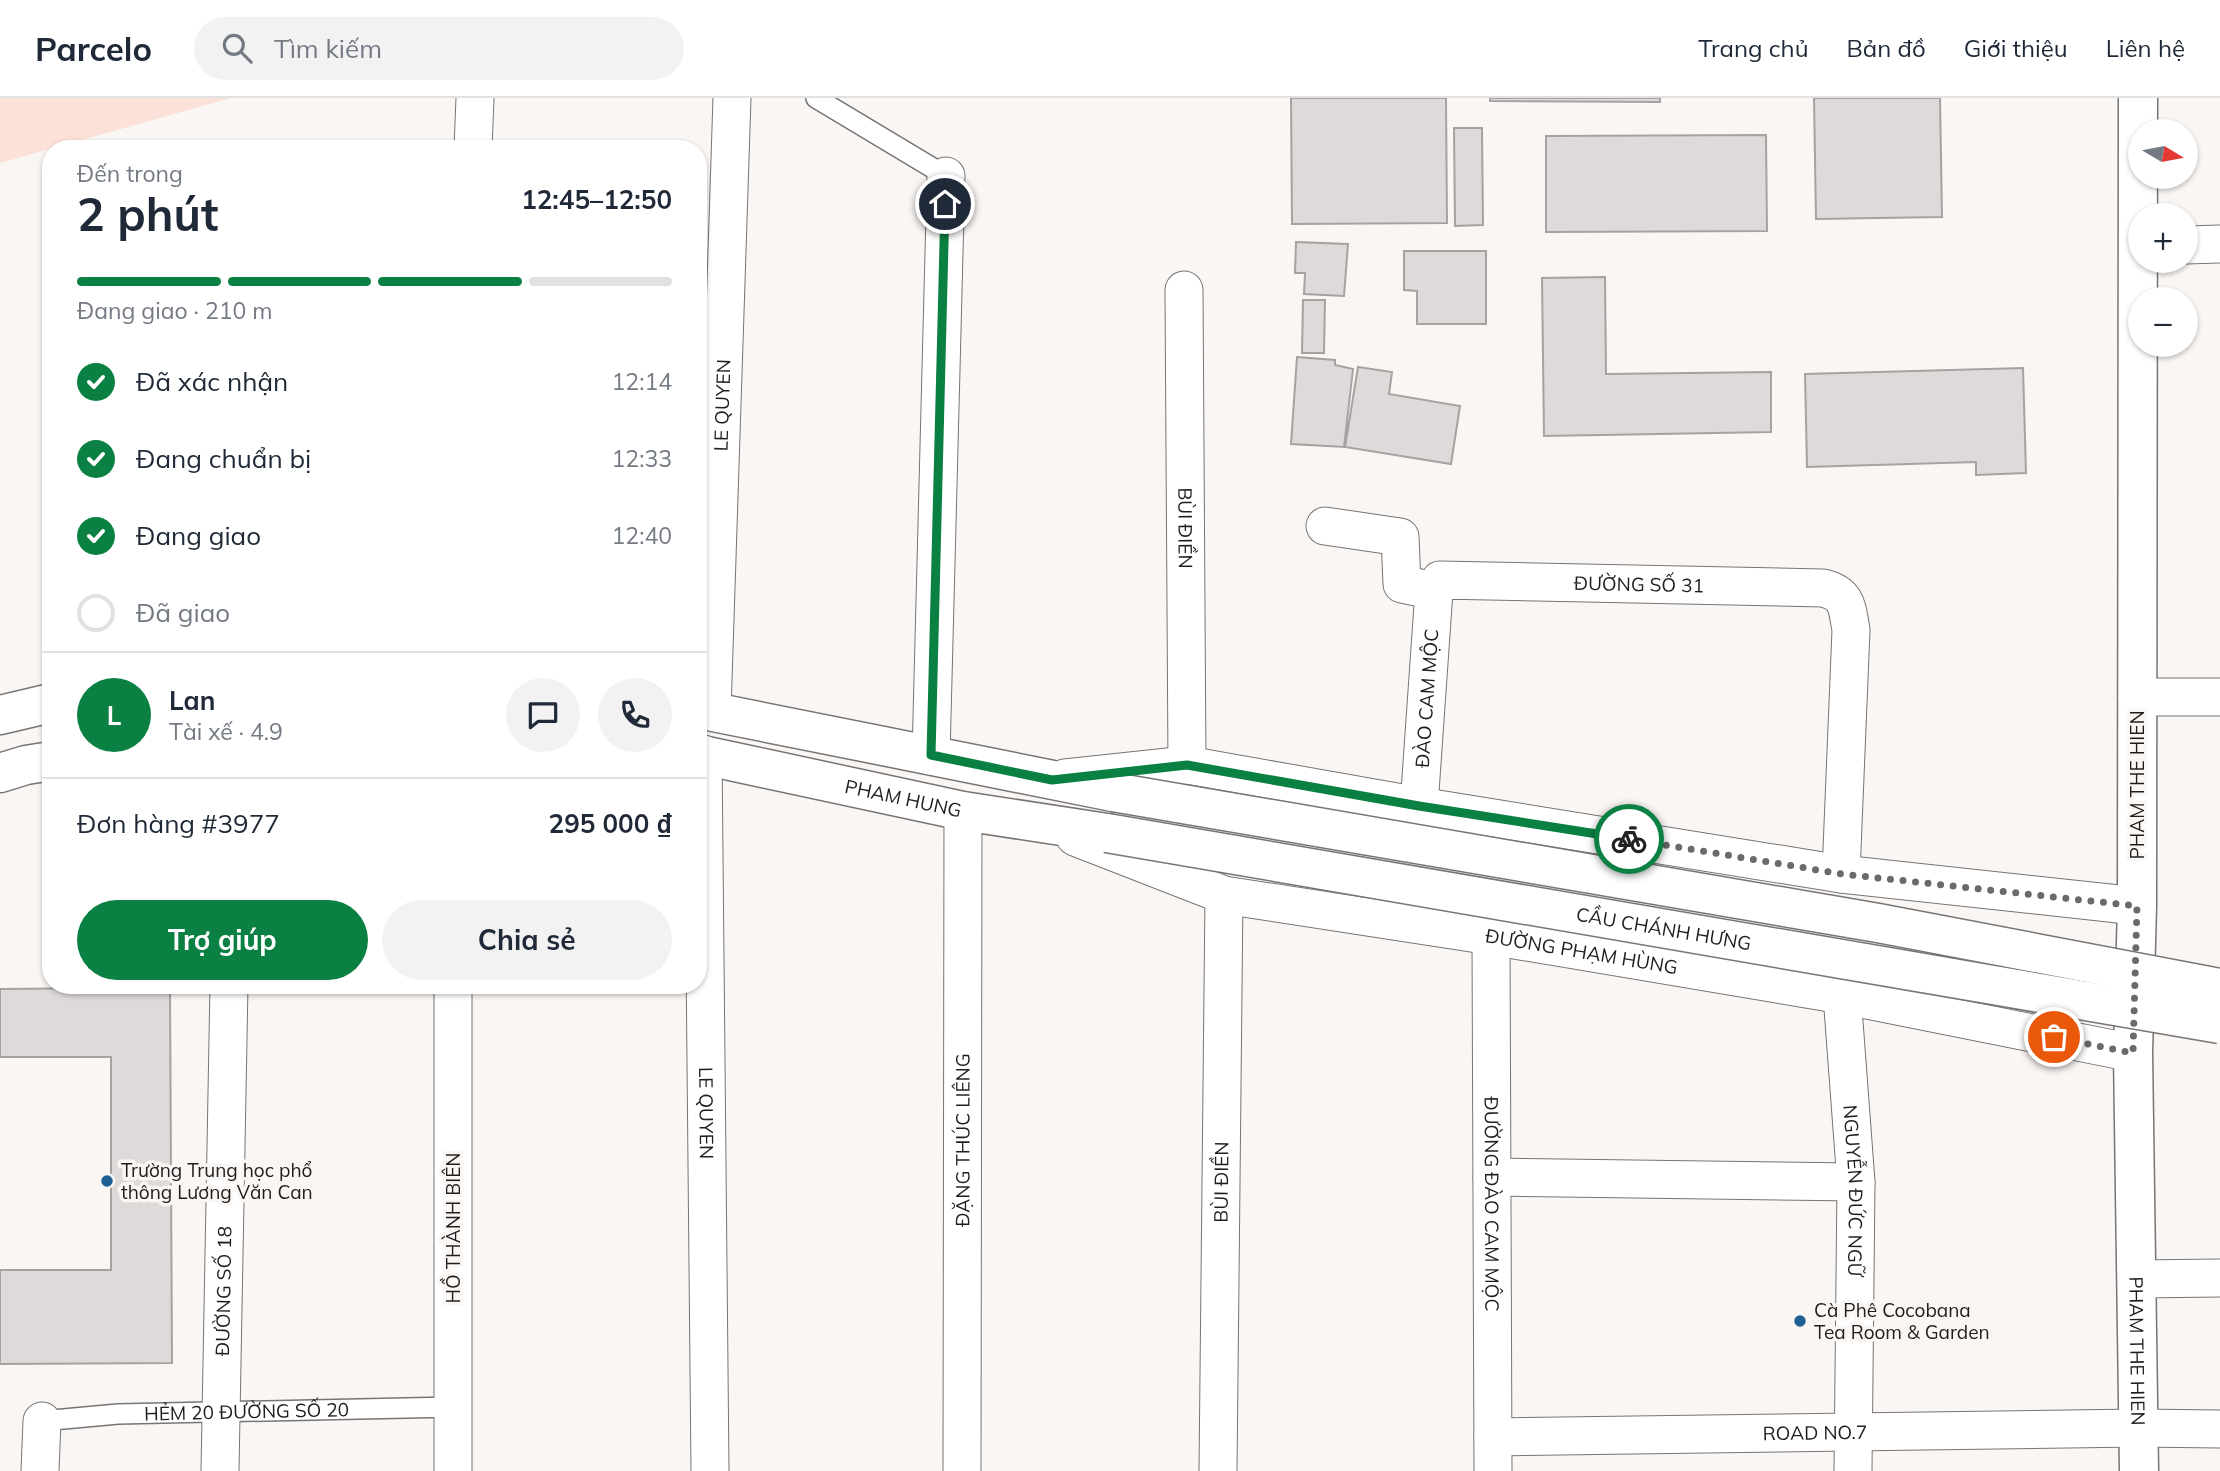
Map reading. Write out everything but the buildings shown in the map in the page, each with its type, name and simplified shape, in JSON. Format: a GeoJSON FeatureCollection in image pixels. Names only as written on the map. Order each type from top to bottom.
{"type":"FeatureCollection","features":[{"type":"Feature","properties":{"kind":"main road","name":"PHAM THE HIEN"},"geometry":{"type":"LineString","coordinates":[[2138,98],[2139,203]]}},
{"type":"Feature","properties":{"kind":"main road","name":"PHAM THE HIEN"},"geometry":{"type":"LineString","coordinates":[[2138,1471],[2133,1053],[2137,906],[2139,273]]}},
{"type":"Feature","properties":{"kind":"main road"},"geometry":{"type":"LineString","coordinates":[[0,715],[42,705]]}},
{"type":"Feature","properties":{"kind":"main road"},"geometry":{"type":"LineString","coordinates":[[707,710],[1112,792],[1864,921],[2220,988]]}},
{"type":"Feature","properties":{"kind":"main road","name":"PHAM HUNG"},"geometry":{"type":"LineString","coordinates":[[707,756],[963,811],[1107,833]]}},
{"type":"Feature","properties":{"kind":"main road"},"geometry":{"type":"LineString","coordinates":[[0,773],[42,762]]}},
{"type":"Feature","properties":{"kind":"main road","name":"CẦU CHÁNH HƯNG"},"geometry":{"type":"LineString","coordinates":[[1107,833],[2220,1024]]}},
{"type":"Feature","properties":{"kind":"street"},"geometry":{"type":"LineString","coordinates":[[473,140],[475,98]]}},
{"type":"Feature","properties":{"kind":"street","name":"LE QUYEN"},"geometry":{"type":"LineString","coordinates":[[707,665],[732,98]]}},
{"type":"Feature","properties":{"kind":"street"},"geometry":{"type":"LineString","coordinates":[[931,755],[946,176]]}},
{"type":"Feature","properties":{"kind":"street"},"geometry":{"type":"LineString","coordinates":[[2198,245],[2220,244]]}},
{"type":"Feature","properties":{"kind":"street","name":"BÙI ĐIỀN"},"geometry":{"type":"LineString","coordinates":[[1184,290],[1187,765]]}},
{"type":"Feature","properties":{"kind":"street"},"geometry":{"type":"LineString","coordinates":[[1325,526],[1400,537],[1402,584],[1434,591]]}},
{"type":"Feature","properties":{"kind":"street","name":"ĐƯỜNG SỐ 31"},"geometry":{"type":"LineString","coordinates":[[1434,591],[1440,580],[1823,588],[1836,591],[1846,602],[1851,630],[1842,874]]}},
{"type":"Feature","properties":{"kind":"street","name":"ĐÀO CAM MỘC"},"geometry":{"type":"LineString","coordinates":[[1419,806],[1434,591]]}},
{"type":"Feature","properties":{"kind":"street"},"geometry":{"type":"LineString","coordinates":[[2137,697],[2220,696]]}},
{"type":"Feature","properties":{"kind":"street"},"geometry":{"type":"LineString","coordinates":[[1052,780],[1187,765],[1419,806],[1842,874],[2137,906]]}},
{"type":"Feature","properties":{"kind":"street","name":"ĐẶNG THÚC LIÊNG"},"geometry":{"type":"LineString","coordinates":[[962,1471],[963,811]]}},
{"type":"Feature","properties":{"kind":"street","name":"ĐƯỜNG PHẠM HÙNG"},"geometry":{"type":"LineString","coordinates":[[1038,823],[1224,895],[1491,936],[1842,995],[2133,1053]]}},
{"type":"Feature","properties":{"kind":"street","name":"BÙI ĐIỀN"},"geometry":{"type":"LineString","coordinates":[[1218,1471],[1224,895]]}},
{"type":"Feature","properties":{"kind":"street","name":"ĐƯỜNG ĐÀO CAM MỘC"},"geometry":{"type":"LineString","coordinates":[[1491,936],[1493,1454]]}},
{"type":"Feature","properties":{"kind":"street","name":"ĐƯỜNG SỐ 18"},"geometry":{"type":"LineString","coordinates":[[220,1471],[229,994]]}},
{"type":"Feature","properties":{"kind":"street","name":"HỒ THÀNH BIÊN"},"geometry":{"type":"LineString","coordinates":[[453,994],[453,1471]]}},
{"type":"Feature","properties":{"kind":"street","name":"LE QUYEN"},"geometry":{"type":"LineString","coordinates":[[703,994],[710,1471]]}},
{"type":"Feature","properties":{"kind":"street","name":"NGUYỄN ĐỨC NGỮ"},"geometry":{"type":"LineString","coordinates":[[1842,995],[1856,1182],[1853,1471]]}},
{"type":"Feature","properties":{"kind":"street"},"geometry":{"type":"LineString","coordinates":[[1492,1177],[1856,1182]]}},
{"type":"Feature","properties":{"kind":"street"},"geometry":{"type":"LineString","coordinates":[[2137,1279],[2220,1278]]}},
{"type":"Feature","properties":{"kind":"street"},"geometry":{"type":"LineString","coordinates":[[40,1471],[42,1421]]}},
{"type":"Feature","properties":{"kind":"street","name":"ROAD NO.7"},"geometry":{"type":"LineString","coordinates":[[1493,1454],[1853,1431],[2220,1429]]}},
{"type":"Feature","properties":{"kind":"lane"},"geometry":{"type":"LineString","coordinates":[[816,98],[946,176]]}},
{"type":"Feature","properties":{"kind":"lane","name":"HẺM 20 ĐƯỜNG SỐ 20"},"geometry":{"type":"LineString","coordinates":[[42,1421],[118,1414],[453,1407]]}},
{"type":"Feature","properties":{"kind":"shaded area"},"geometry":{"type":"Polygon","coordinates":[[[0,98],[231,98],[82,140],[42,140],[42,151],[0,163],[0,98]]]}},
{"type":"Feature","properties":{"kind":"way so far"},"geometry":{"type":"LineString","coordinates":[[1629,839],[1842,874],[2137,906],[2133,1053],[2054,1037]]}},
{"type":"Feature","properties":{"kind":"place","name":"Trường Trung học phổ thông Lương Văn Can"},"geometry":{"type":"Point","coordinates":[107,1181]}},
{"type":"Feature","properties":{"kind":"place","name":"Cà Phê Cocobana Tea Room & Garden"},"geometry":{"type":"Point","coordinates":[1800,1321]}},
{"type":"Feature","properties":{"kind":"route"},"geometry":{"type":"LineString","coordinates":[[945,204],[931,755],[1052,780],[1187,765],[1419,806],[1629,839]]}}]}
